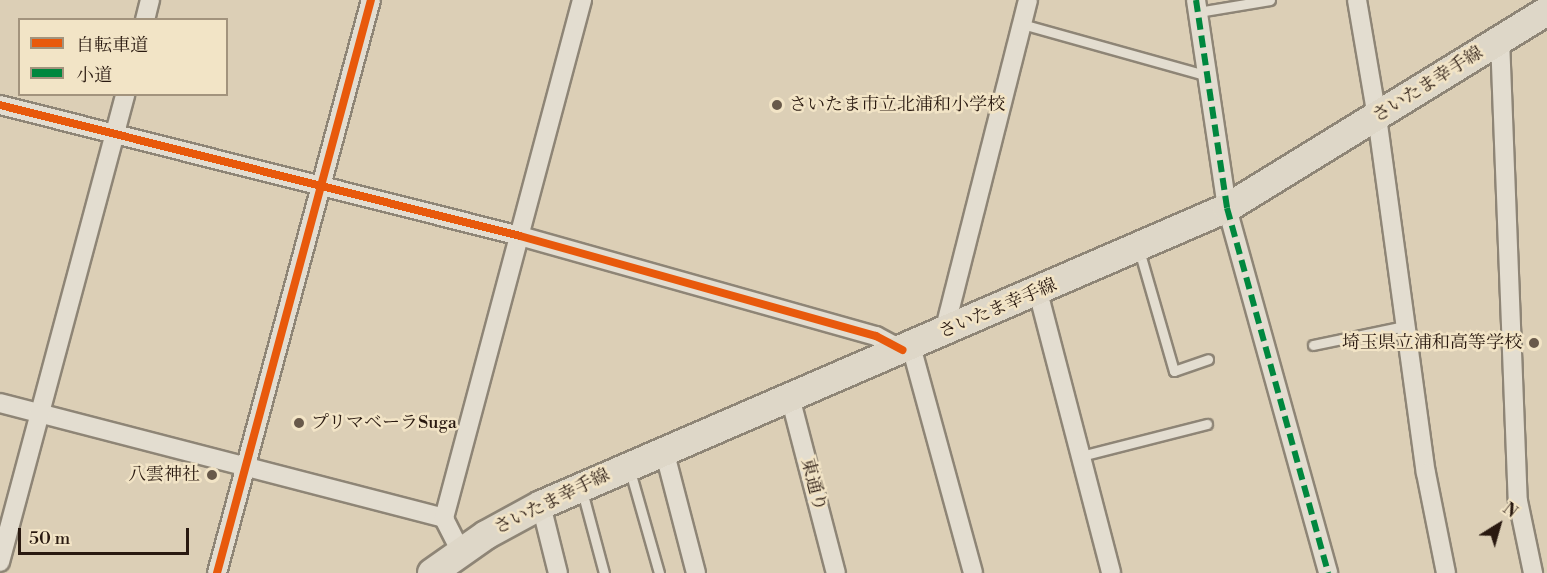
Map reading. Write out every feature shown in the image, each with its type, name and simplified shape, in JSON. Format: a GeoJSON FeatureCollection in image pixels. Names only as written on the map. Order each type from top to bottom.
{"type":"FeatureCollection","features":[{"type":"Feature","properties":{"kind":"main road","name":"さいたま幸手線"},"geometry":{"type":"LineString","coordinates":[[432,573],[461,552],[541,505],[580,487],[1038,292],[1227,208],[1547,11]]}},
{"type":"Feature","properties":{"kind":"street"},"geometry":{"type":"LineString","coordinates":[[146,18],[150,0]]}},
{"type":"Feature","properties":{"kind":"street"},"geometry":{"type":"LineString","coordinates":[[217,573],[370,0]]}},
{"type":"Feature","properties":{"kind":"street"},"geometry":{"type":"LineString","coordinates":[[461,552],[444,518],[582,0]]}},
{"type":"Feature","properties":{"kind":"street"},"geometry":{"type":"LineString","coordinates":[[944,332],[1028,0]]}},
{"type":"Feature","properties":{"kind":"street"},"geometry":{"type":"LineString","coordinates":[[1357,0],[1377,117],[1425,473],[1446,573]]}},
{"type":"Feature","properties":{"kind":"street"},"geometry":{"type":"LineString","coordinates":[[1197,6],[1227,208],[1328,573]]}},
{"type":"Feature","properties":{"kind":"street"},"geometry":{"type":"LineString","coordinates":[[1500,39],[1518,501],[1533,573]]}},
{"type":"Feature","properties":{"kind":"street"},"geometry":{"type":"LineString","coordinates":[[0,562],[124,96]]}},
{"type":"Feature","properties":{"kind":"street"},"geometry":{"type":"LineString","coordinates":[[0,105],[114,137],[520,236],[876,336],[907,348],[973,573]]}},
{"type":"Feature","properties":{"kind":"street"},"geometry":{"type":"LineString","coordinates":[[1038,292],[1111,573]]}},
{"type":"Feature","properties":{"kind":"street","name":"東通り"},"geometry":{"type":"LineString","coordinates":[[790,397],[836,573]]}},
{"type":"Feature","properties":{"kind":"street"},"geometry":{"type":"LineString","coordinates":[[0,404],[444,518]]}},
{"type":"Feature","properties":{"kind":"street"},"geometry":{"type":"LineString","coordinates":[[664,450],[696,573]]}},
{"type":"Feature","properties":{"kind":"street"},"geometry":{"type":"LineString","coordinates":[[541,505],[558,573]]}},
{"type":"Feature","properties":{"kind":"lane"},"geometry":{"type":"LineString","coordinates":[[1197,6],[1270,0]]}},
{"type":"Feature","properties":{"kind":"lane"},"geometry":{"type":"LineString","coordinates":[[1022,24],[1208,76]]}},
{"type":"Feature","properties":{"kind":"lane"},"geometry":{"type":"LineString","coordinates":[[1138,248],[1174,371],[1208,358]]}},
{"type":"Feature","properties":{"kind":"lane"},"geometry":{"type":"LineString","coordinates":[[1313,345],[1405,326]]}},
{"type":"Feature","properties":{"kind":"lane"},"geometry":{"type":"LineString","coordinates":[[1081,456],[1207,424]]}},
{"type":"Feature","properties":{"kind":"lane"},"geometry":{"type":"LineString","coordinates":[[629,465],[658,573]]}},
{"type":"Feature","properties":{"kind":"lane"},"geometry":{"type":"LineString","coordinates":[[580,487],[604,573]]}},
{"type":"Feature","properties":{"kind":"marked path"},"geometry":{"type":"LineString","coordinates":[[1196,0],[1227,208],[1328,573]]}},
{"type":"Feature","properties":{"kind":"cycle path"},"geometry":{"type":"LineString","coordinates":[[217,573],[371,0]]}},
{"type":"Feature","properties":{"kind":"cycle path"},"geometry":{"type":"LineString","coordinates":[[0,105],[520,236],[876,336],[902,350]]}},
{"type":"Feature","properties":{"kind":"place","name":"さいたま市立北浦和小学校"},"geometry":{"type":"Point","coordinates":[777,105]}},
{"type":"Feature","properties":{"kind":"place","name":"埼玉県立浦和高等学校"},"geometry":{"type":"Point","coordinates":[1534,343]}},
{"type":"Feature","properties":{"kind":"place","name":"プリマベーラSuga"},"geometry":{"type":"Point","coordinates":[299,423]}},
{"type":"Feature","properties":{"kind":"place","name":"八雲神社"},"geometry":{"type":"Point","coordinates":[212,475]}}]}
